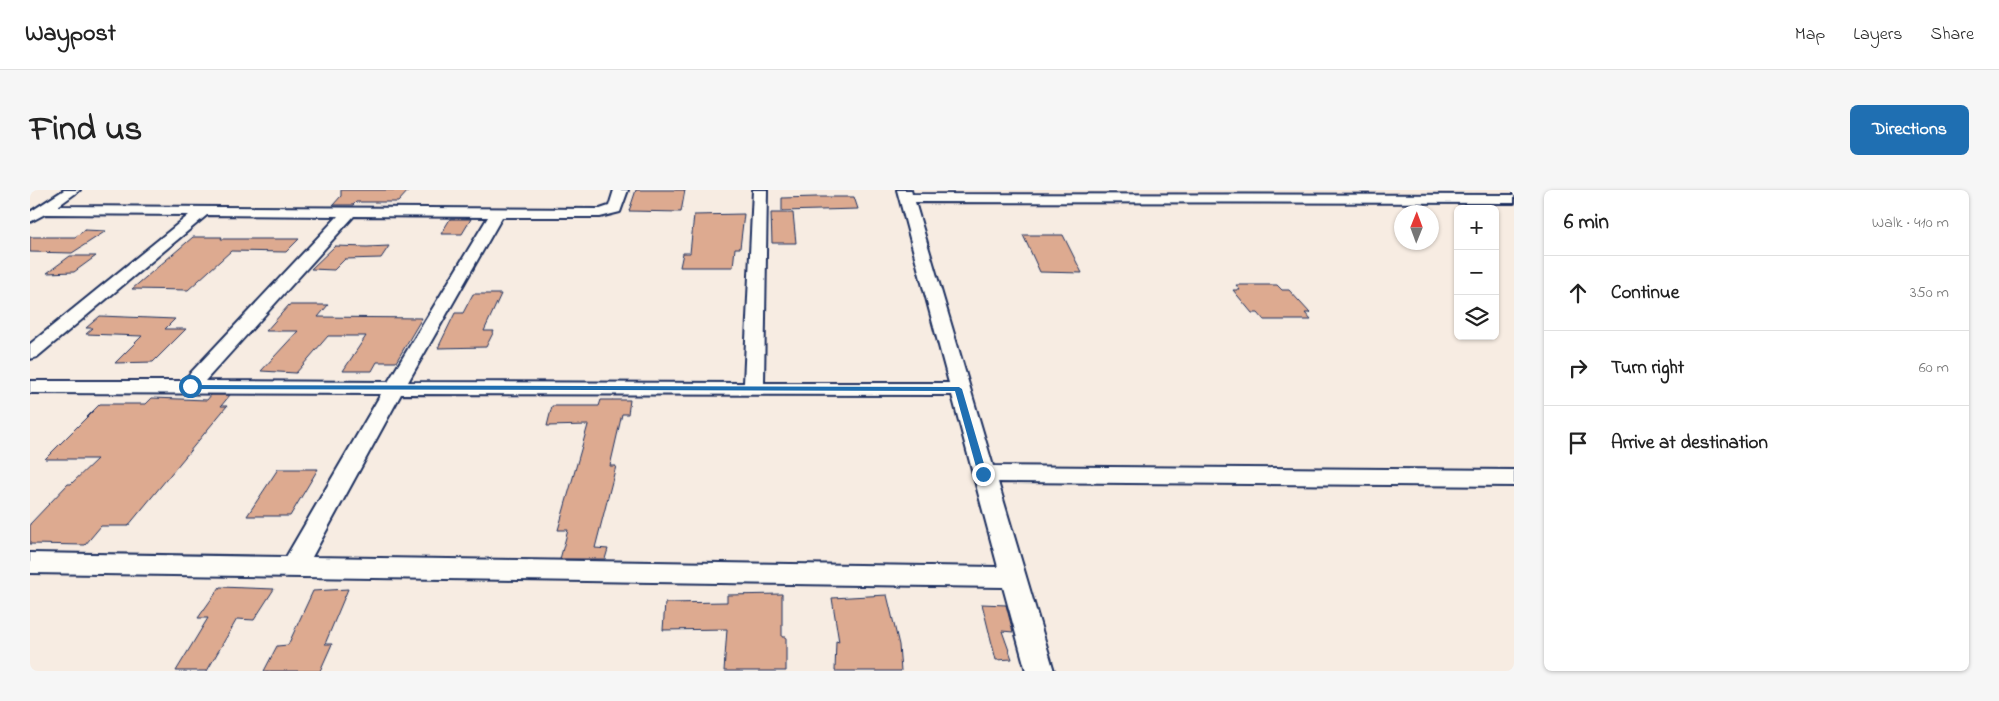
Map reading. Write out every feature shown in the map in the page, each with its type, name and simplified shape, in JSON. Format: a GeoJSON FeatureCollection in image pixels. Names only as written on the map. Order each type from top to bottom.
{"type":"FeatureCollection","features":[{"type":"Feature","properties":{"kind":"street"},"geometry":{"type":"LineString","coordinates":[[30,218],[73,190]]}},
{"type":"Feature","properties":{"kind":"street"},"geometry":{"type":"LineString","coordinates":[[43,210],[609,212],[615,209],[621,190]]}},
{"type":"Feature","properties":{"kind":"street"},"geometry":{"type":"LineString","coordinates":[[754,388],[760,190]]}},
{"type":"Feature","properties":{"kind":"street"},"geometry":{"type":"LineString","coordinates":[[1040,671],[905,194],[1514,199]]}},
{"type":"Feature","properties":{"kind":"street"},"geometry":{"type":"LineString","coordinates":[[30,353],[204,210]]}},
{"type":"Feature","properties":{"kind":"street"},"geometry":{"type":"LineString","coordinates":[[190,386],[351,211]]}},
{"type":"Feature","properties":{"kind":"street"},"geometry":{"type":"LineString","coordinates":[[294,566],[395,387],[498,212]]}},
{"type":"Feature","properties":{"kind":"street"},"geometry":{"type":"LineString","coordinates":[[30,387],[959,389]]}},
{"type":"Feature","properties":{"kind":"street"},"geometry":{"type":"LineString","coordinates":[[983,474],[1514,478]]}},
{"type":"Feature","properties":{"kind":"street"},"geometry":{"type":"LineString","coordinates":[[30,563],[1013,577]]}},
{"type":"Feature","properties":{"kind":"building"},"geometry":{"type":"Polygon","coordinates":[[[341,190],[409,190],[398,202],[356,202],[353,205],[333,205],[341,196],[341,190]]]}},
{"type":"Feature","properties":{"kind":"building"},"geometry":{"type":"Polygon","coordinates":[[[636,190],[685,190],[681,212],[629,211],[636,190]]]}},
{"type":"Feature","properties":{"kind":"building"},"geometry":{"type":"Polygon","coordinates":[[[854,197],[858,209],[782,211],[782,198],[854,197]]]}},
{"type":"Feature","properties":{"kind":"building"},"geometry":{"type":"Polygon","coordinates":[[[771,213],[793,213],[796,243],[772,243],[771,213]]]}},
{"type":"Feature","properties":{"kind":"building"},"geometry":{"type":"Polygon","coordinates":[[[744,214],[740,248],[735,248],[733,267],[680,267],[683,253],[690,253],[694,215],[744,214]]]}},
{"type":"Feature","properties":{"kind":"building"},"geometry":{"type":"Polygon","coordinates":[[[450,219],[471,219],[462,234],[441,234],[450,219]]]}},
{"type":"Feature","properties":{"kind":"building"},"geometry":{"type":"Polygon","coordinates":[[[85,230],[106,231],[72,253],[30,252],[30,237],[75,237],[85,230]]]}},
{"type":"Feature","properties":{"kind":"building"},"geometry":{"type":"Polygon","coordinates":[[[1023,235],[1063,235],[1082,273],[1040,272],[1023,235]]]}},
{"type":"Feature","properties":{"kind":"building"},"geometry":{"type":"Polygon","coordinates":[[[193,237],[299,239],[286,252],[231,251],[188,290],[132,289],[193,237]]]}},
{"type":"Feature","properties":{"kind":"building"},"geometry":{"type":"Polygon","coordinates":[[[335,246],[389,246],[381,258],[345,259],[334,270],[311,269],[335,246]]]}},
{"type":"Feature","properties":{"kind":"building"},"geometry":{"type":"Polygon","coordinates":[[[70,256],[96,256],[74,272],[47,273],[70,256]]]}},
{"type":"Feature","properties":{"kind":"building"},"geometry":{"type":"Polygon","coordinates":[[[1236,285],[1277,285],[1282,290],[1289,290],[1310,313],[1305,313],[1311,320],[1264,320],[1258,313],[1252,313],[1233,290],[1240,290],[1236,285]]]}},
{"type":"Feature","properties":{"kind":"building"},"geometry":{"type":"Polygon","coordinates":[[[473,294],[501,294],[484,331],[494,331],[486,347],[438,348],[455,313],[463,313],[473,294]]]}},
{"type":"Feature","properties":{"kind":"building"},"geometry":{"type":"Polygon","coordinates":[[[289,305],[328,305],[318,317],[422,318],[396,362],[377,362],[372,371],[343,371],[366,336],[328,336],[296,373],[261,371],[298,331],[266,331],[289,305]]]}},
{"type":"Feature","properties":{"kind":"building"},"geometry":{"type":"Polygon","coordinates":[[[100,316],[175,319],[165,329],[186,329],[153,362],[115,363],[142,336],[86,334],[93,328],[86,328],[100,316]]]}},
{"type":"Feature","properties":{"kind":"building"},"geometry":{"type":"Polygon","coordinates":[[[211,395],[230,395],[221,406],[227,406],[128,526],[101,526],[85,545],[30,544],[30,524],[68,484],[71,484],[97,459],[45,459],[100,404],[146,404],[152,398],[207,400],[211,395]]]}},
{"type":"Feature","properties":{"kind":"building"},"geometry":{"type":"Polygon","coordinates":[[[601,400],[630,400],[628,414],[622,414],[610,466],[616,466],[595,548],[608,549],[605,559],[560,559],[568,530],[558,530],[588,425],[547,426],[552,406],[599,406],[601,400]]]}},
{"type":"Feature","properties":{"kind":"building"},"geometry":{"type":"Polygon","coordinates":[[[278,469],[318,469],[290,516],[247,516],[278,469]]]}},
{"type":"Feature","properties":{"kind":"building"},"geometry":{"type":"Polygon","coordinates":[[[220,587],[274,589],[254,620],[237,619],[207,671],[176,671],[208,618],[198,618],[220,587]]]}},
{"type":"Feature","properties":{"kind":"building"},"geometry":{"type":"Polygon","coordinates":[[[348,589],[325,644],[332,644],[320,671],[264,671],[277,646],[288,645],[313,591],[348,589]]]}},
{"type":"Feature","properties":{"kind":"building"},"geometry":{"type":"Polygon","coordinates":[[[782,594],[782,637],[786,637],[786,671],[724,671],[727,629],[663,630],[665,603],[727,602],[727,595],[782,594]]]}},
{"type":"Feature","properties":{"kind":"building"},"geometry":{"type":"Polygon","coordinates":[[[887,595],[899,645],[901,671],[835,671],[836,641],[839,642],[832,598],[887,595]]]}},
{"type":"Feature","properties":{"kind":"building"},"geometry":{"type":"Polygon","coordinates":[[[982,604],[1006,605],[1013,632],[1002,631],[1012,659],[996,660],[982,604]]]}},
{"type":"Feature","properties":{"kind":"route"},"geometry":{"type":"LineString","coordinates":[[190,386],[959,389],[983,474]]}}]}
